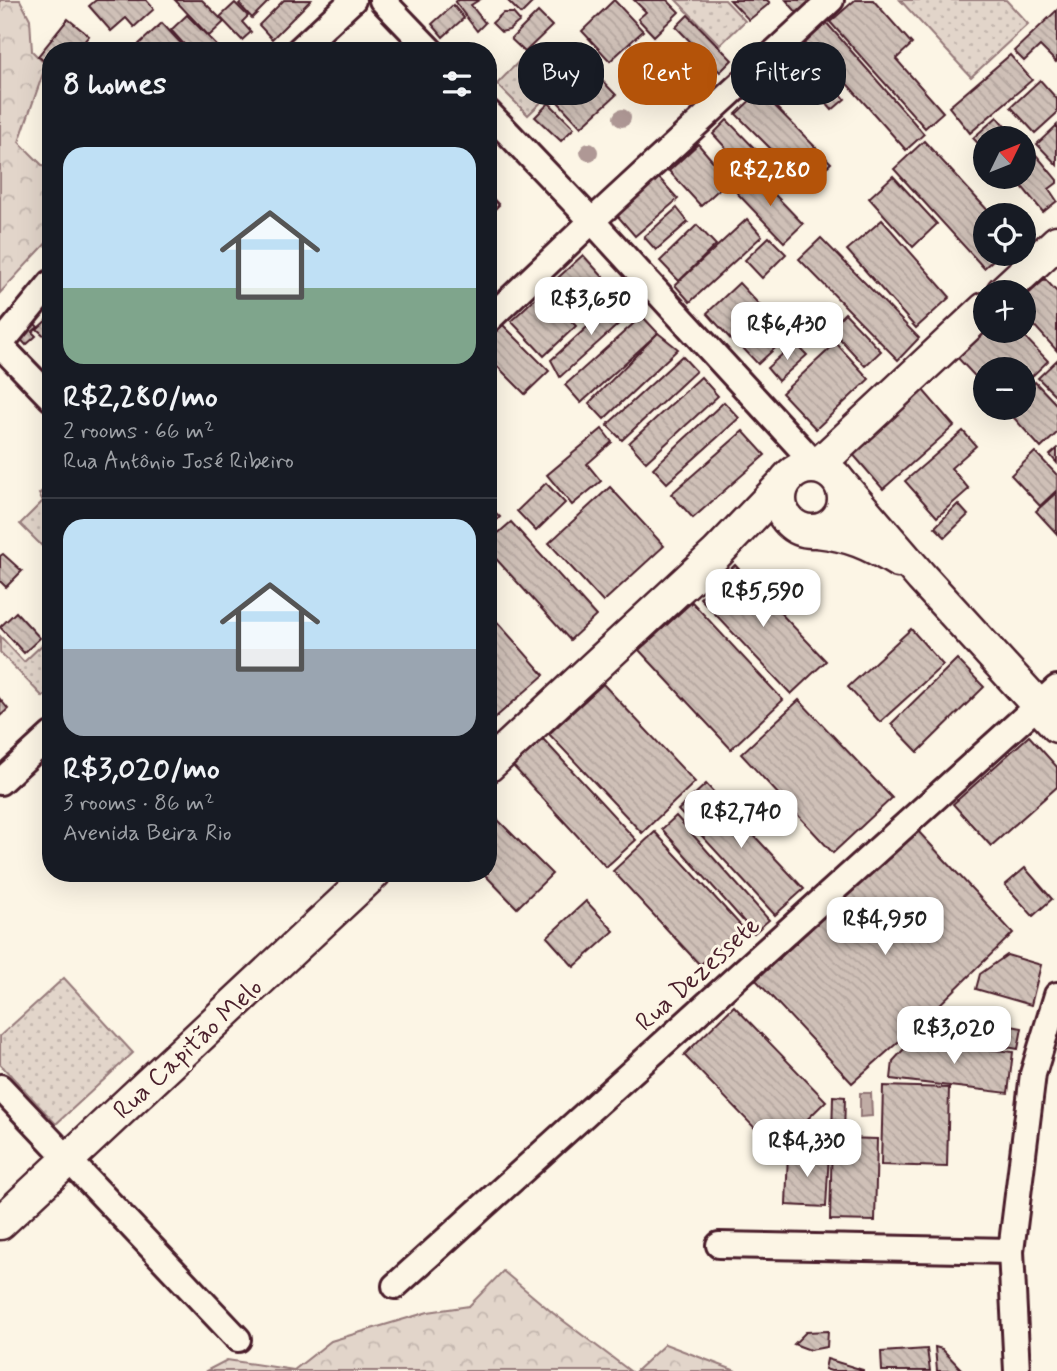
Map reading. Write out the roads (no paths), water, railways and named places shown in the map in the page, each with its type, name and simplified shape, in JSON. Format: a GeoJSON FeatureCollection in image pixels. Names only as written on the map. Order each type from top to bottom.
{"type":"FeatureCollection","features":[{"type":"Feature","properties":{"kind":"main road"},"geometry":{"type":"LineString","coordinates":[[1016,280],[1057,242]]}},
{"type":"Feature","properties":{"kind":"main road"},"geometry":{"type":"LineString","coordinates":[[497,758],[718,554],[807,477],[973,320]]}},
{"type":"Feature","properties":{"kind":"main road"},"geometry":{"type":"LineString","coordinates":[[807,477],[779,494],[782,514],[789,522],[797,528],[855,538],[922,578]]}},
{"type":"Feature","properties":{"kind":"main road"},"geometry":{"type":"LineString","coordinates":[[718,554],[760,535],[812,531],[827,528],[835,522],[844,504],[844,494],[807,477]]}},
{"type":"Feature","properties":{"kind":"main road"},"geometry":{"type":"LineString","coordinates":[[807,477],[922,578],[1051,706]]}},
{"type":"Feature","properties":{"kind":"main road","name":"Rua Capitão Melo"},"geometry":{"type":"LineString","coordinates":[[0,1223],[364,882]]}},
{"type":"Feature","properties":{"kind":"street"},"geometry":{"type":"LineString","coordinates":[[308,42],[353,0]]}},
{"type":"Feature","properties":{"kind":"street"},"geometry":{"type":"LineString","coordinates":[[382,0],[422,42]]}},
{"type":"Feature","properties":{"kind":"street"},"geometry":{"type":"LineString","coordinates":[[497,311],[831,0]]}},
{"type":"Feature","properties":{"kind":"street"},"geometry":{"type":"LineString","coordinates":[[497,121],[592,220],[789,438],[807,477]]}},
{"type":"Feature","properties":{"kind":"street"},"geometry":{"type":"LineString","coordinates":[[42,294],[0,345],[42,389]]}},
{"type":"Feature","properties":{"kind":"street","name":"Rua Dezessete"},"geometry":{"type":"LineString","coordinates":[[395,1286],[1051,706]]}},
{"type":"Feature","properties":{"kind":"street"},"geometry":{"type":"LineString","coordinates":[[0,782],[42,743]]}},
{"type":"Feature","properties":{"kind":"street"},"geometry":{"type":"LineString","coordinates":[[1017,1371],[1011,1251],[1033,1074],[1057,995]]}},
{"type":"Feature","properties":{"kind":"street"},"geometry":{"type":"LineString","coordinates":[[0,1087],[238,1339]]}},
{"type":"Feature","properties":{"kind":"street"},"geometry":{"type":"LineString","coordinates":[[719,1245],[1011,1251]]}}]}
